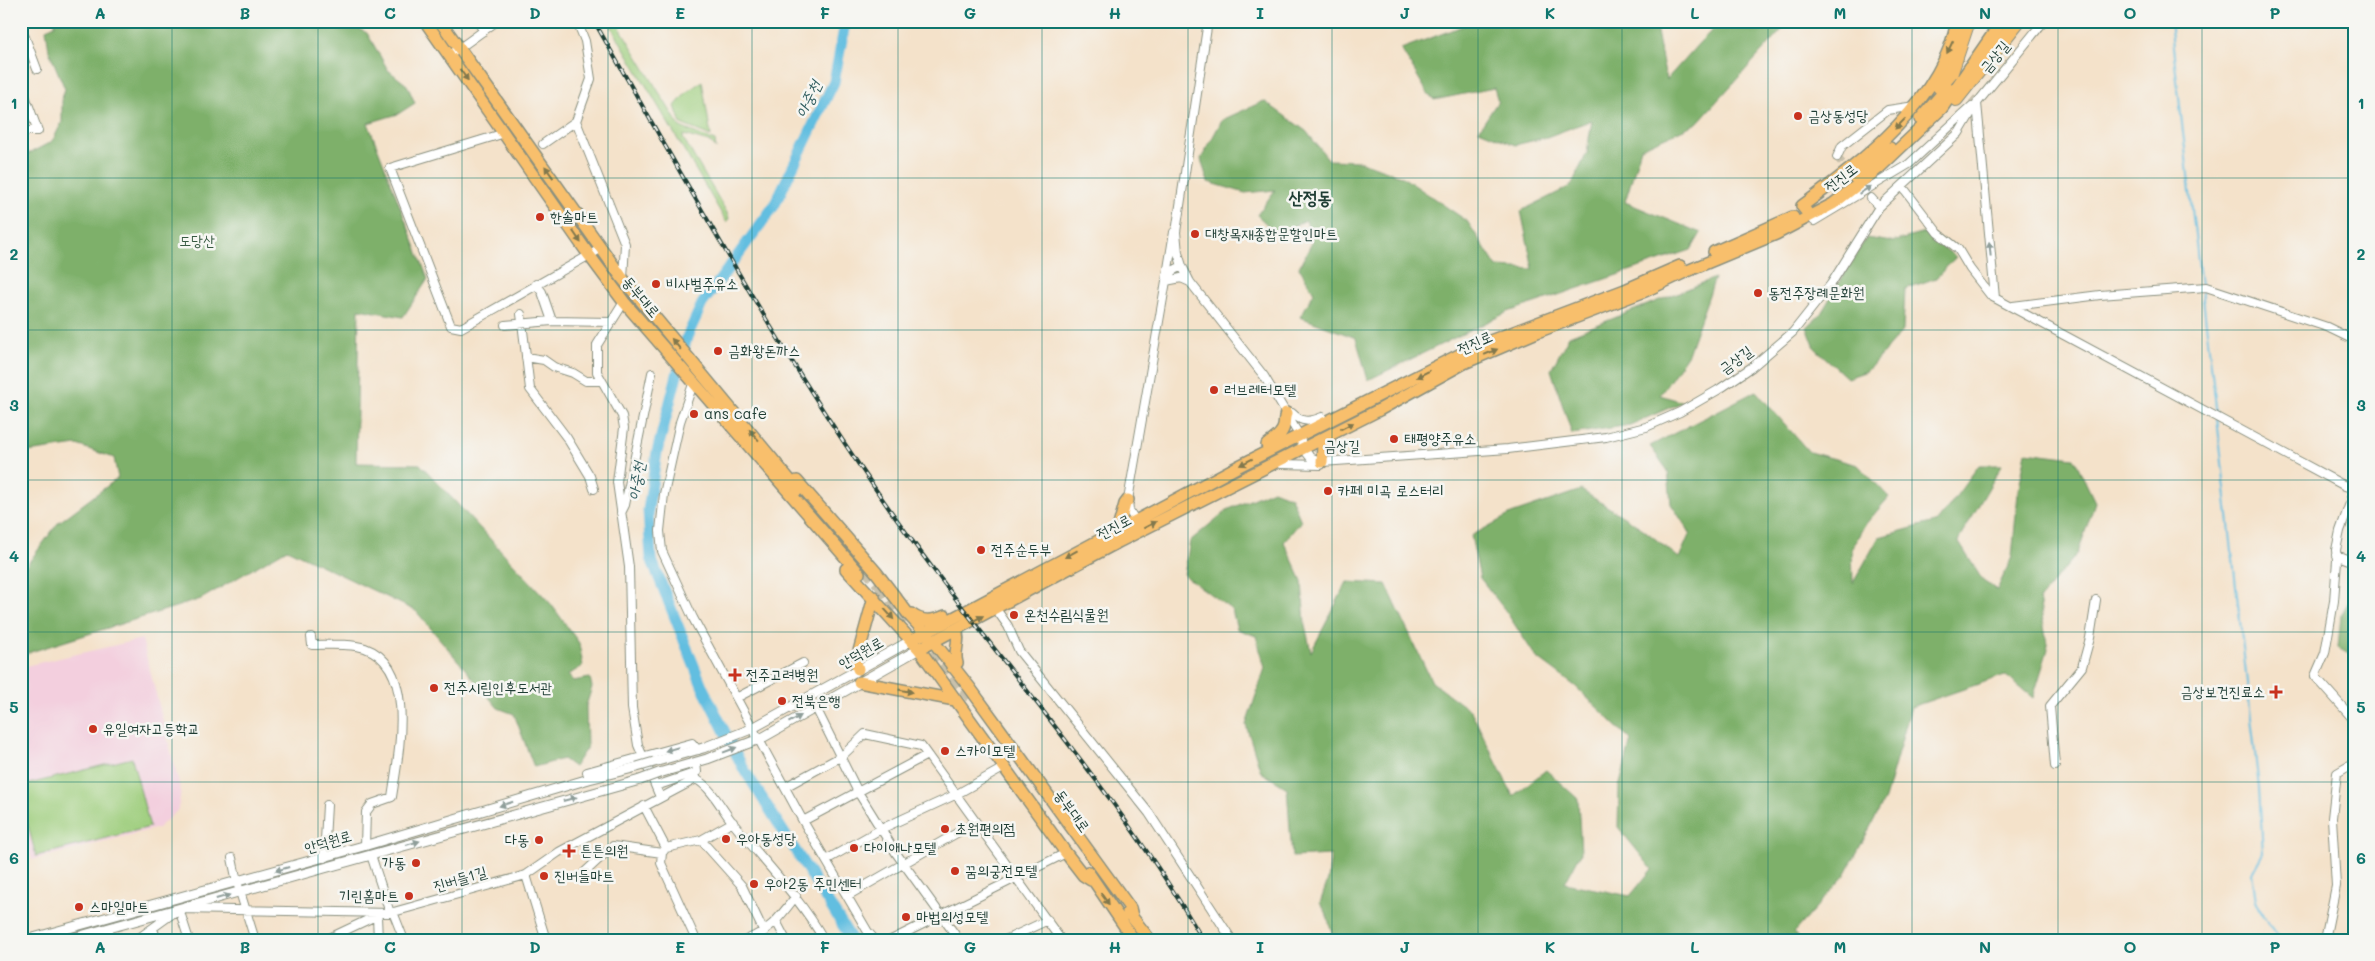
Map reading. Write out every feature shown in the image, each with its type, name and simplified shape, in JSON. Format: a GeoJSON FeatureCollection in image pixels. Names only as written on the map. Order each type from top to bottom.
{"type":"FeatureCollection","features":[{"type":"Feature","properties":{"kind":"highway"},"geometry":{"type":"LineString","coordinates":[[1968,21],[1951,72],[1939,86],[1956,99],[2018,21]]}},
{"type":"Feature","properties":{"kind":"main road","name":"동부대로"},"geometry":{"type":"LineString","coordinates":[[425,21],[455,52],[602,248],[623,279],[786,472],[790,473],[867,571]]}},
{"type":"Feature","properties":{"kind":"main road","name":"동부대로"},"geometry":{"type":"LineString","coordinates":[[440,21],[455,52],[505,133],[589,255],[624,302],[780,483],[801,514],[861,586],[874,597],[965,698],[1134,940]]}},
{"type":"Feature","properties":{"kind":"main road"},"geometry":{"type":"LineString","coordinates":[[1808,214],[1802,206],[1839,179],[1892,132],[1915,106],[1938,70],[1954,37],[1957,21]]}},
{"type":"Feature","properties":{"kind":"main road","name":"전진로"},"geometry":{"type":"LineString","coordinates":[[1948,93],[1994,21]]}},
{"type":"Feature","properties":{"kind":"main road","name":"전진로"},"geometry":{"type":"LineString","coordinates":[[929,637],[956,630],[1105,549],[1304,448],[1464,363],[1537,332],[1645,291],[1776,234],[1808,214],[1889,149],[1948,93],[2002,21]]}},
{"type":"Feature","properties":{"kind":"main road","name":"전진로"},"geometry":{"type":"LineString","coordinates":[[916,644],[929,637],[949,620],[1118,529],[1299,435],[1477,346],[1625,290],[1808,214]]}},
{"type":"Feature","properties":{"kind":"main road"},"geometry":{"type":"LineString","coordinates":[[1270,450],[1267,444],[1276,439],[1284,428],[1286,413]]}},
{"type":"Feature","properties":{"kind":"main road"},"geometry":{"type":"LineString","coordinates":[[1322,462],[1323,446],[1328,442],[1327,436]]}},
{"type":"Feature","properties":{"kind":"main road","name":"동부대로"},"geometry":{"type":"LineString","coordinates":[[780,483],[786,486],[867,571]]}},
{"type":"Feature","properties":{"kind":"main road"},"geometry":{"type":"LineString","coordinates":[[1118,529],[1125,504],[1128,500]]}},
{"type":"Feature","properties":{"kind":"main road"},"geometry":{"type":"LineString","coordinates":[[861,586],[871,584],[867,571]]}},
{"type":"Feature","properties":{"kind":"main road"},"geometry":{"type":"LineString","coordinates":[[867,571],[929,637],[952,667],[965,698],[1130,908],[1132,916],[1150,940]]}},
{"type":"Feature","properties":{"kind":"main road"},"geometry":{"type":"LineString","coordinates":[[858,669],[856,662],[874,597]]}},
{"type":"Feature","properties":{"kind":"main road"},"geometry":{"type":"LineString","coordinates":[[909,615],[911,613],[924,620],[934,621],[945,616],[949,620]]}},
{"type":"Feature","properties":{"kind":"main road"},"geometry":{"type":"LineString","coordinates":[[952,667],[957,663],[954,656],[959,635],[956,630]]}},
{"type":"Feature","properties":{"kind":"main road"},"geometry":{"type":"LineString","coordinates":[[858,682],[965,698]]}},
{"type":"Feature","properties":{"kind":"main road","name":"동부대로"},"geometry":{"type":"LineString","coordinates":[[965,698],[1005,767],[1066,853],[1083,875],[1091,880]]}},
{"type":"Feature","properties":{"kind":"street"},"geometry":{"type":"LineString","coordinates":[[477,21],[484,31]]}},
{"type":"Feature","properties":{"kind":"street"},"geometry":{"type":"LineString","coordinates":[[455,52],[497,21]]}},
{"type":"Feature","properties":{"kind":"street"},"geometry":{"type":"LineString","coordinates":[[543,144],[576,121],[591,79],[584,40],[578,21]]}},
{"type":"Feature","properties":{"kind":"street"},"geometry":{"type":"LineString","coordinates":[[1208,21],[1176,232],[1178,253],[1190,282],[1264,376],[1299,435],[1304,448]]}},
{"type":"Feature","properties":{"kind":"street","name":"금상길"},"geometry":{"type":"LineString","coordinates":[[1304,448],[1310,457],[1322,462],[1558,444],[1606,437],[1646,427],[1680,412],[1752,367],[1793,332],[1831,284],[1879,207],[1959,134],[1976,103],[2044,21]]}},
{"type":"Feature","properties":{"kind":"street"},"geometry":{"type":"LineString","coordinates":[[21,36],[25,37],[37,69]]}},
{"type":"Feature","properties":{"kind":"street"},"geometry":{"type":"LineString","coordinates":[[21,85],[38,131],[21,131]]}},
{"type":"Feature","properties":{"kind":"street"},"geometry":{"type":"LineString","coordinates":[[1808,214],[1814,221],[1908,164],[1976,103]]}},
{"type":"Feature","properties":{"kind":"street"},"geometry":{"type":"LineString","coordinates":[[1976,103],[1995,298]]}},
{"type":"Feature","properties":{"kind":"street"},"geometry":{"type":"LineString","coordinates":[[1837,157],[1842,146],[1888,110],[1915,106]]}},
{"type":"Feature","properties":{"kind":"street"},"geometry":{"type":"LineString","coordinates":[[576,121],[625,244],[623,279]]}},
{"type":"Feature","properties":{"kind":"street"},"geometry":{"type":"LineString","coordinates":[[505,133],[390,168],[451,326],[461,328],[602,248]]}},
{"type":"Feature","properties":{"kind":"street"},"geometry":{"type":"LineString","coordinates":[[1902,186],[1938,233],[1958,249],[1980,284],[1995,298],[2013,306],[2216,418],[2345,486],[2354,488]]}},
{"type":"Feature","properties":{"kind":"street"},"geometry":{"type":"LineString","coordinates":[[1871,198],[1879,207]]}},
{"type":"Feature","properties":{"kind":"street"},"geometry":{"type":"LineString","coordinates":[[1105,549],[1103,543],[1131,528],[1135,520],[1129,510],[1128,500],[1173,232],[1176,232]]}},
{"type":"Feature","properties":{"kind":"street"},"geometry":{"type":"LineString","coordinates":[[1166,281],[1172,271],[1182,266]]}},
{"type":"Feature","properties":{"kind":"street"},"geometry":{"type":"LineString","coordinates":[[1166,281],[1181,278],[1190,282]]}},
{"type":"Feature","properties":{"kind":"street"},"geometry":{"type":"LineString","coordinates":[[536,284],[542,292],[552,321]]}},
{"type":"Feature","properties":{"kind":"street"},"geometry":{"type":"LineString","coordinates":[[2013,306],[2100,295],[2206,287],[2327,327],[2354,340]]}},
{"type":"Feature","properties":{"kind":"street"},"geometry":{"type":"LineString","coordinates":[[624,302],[597,345],[597,372],[622,416],[624,428],[616,482],[629,567],[633,716],[638,745],[645,757],[660,797]]}},
{"type":"Feature","properties":{"kind":"street"},"geometry":{"type":"LineString","coordinates":[[521,314],[532,393],[567,438],[590,476],[594,489]]}},
{"type":"Feature","properties":{"kind":"street"},"geometry":{"type":"LineString","coordinates":[[505,325],[552,321],[611,322]]}},
{"type":"Feature","properties":{"kind":"street"},"geometry":{"type":"LineString","coordinates":[[526,357],[544,360],[554,367],[573,372],[586,381],[602,381]]}},
{"type":"Feature","properties":{"kind":"street"},"geometry":{"type":"LineString","coordinates":[[621,513],[625,505],[652,373]]}},
{"type":"Feature","properties":{"kind":"street"},"geometry":{"type":"LineString","coordinates":[[691,378],[664,494],[660,531],[662,552],[694,618],[754,727],[756,740],[868,932],[875,940]]}},
{"type":"Feature","properties":{"kind":"street"},"geometry":{"type":"LineString","coordinates":[[1286,413],[1292,413],[1297,418],[1305,421],[1313,421],[1322,417],[1325,423]]}},
{"type":"Feature","properties":{"kind":"street"},"geometry":{"type":"LineString","coordinates":[[1279,460],[1281,464],[1300,465],[1320,465],[1322,462]]}},
{"type":"Feature","properties":{"kind":"street"},"geometry":{"type":"LineString","coordinates":[[2354,492],[2340,531],[2336,555],[2334,601],[2325,653],[2315,676],[2354,720]]}},
{"type":"Feature","properties":{"kind":"street"},"geometry":{"type":"LineString","coordinates":[[2336,555],[2354,562]]}},
{"type":"Feature","properties":{"kind":"street"},"geometry":{"type":"LineString","coordinates":[[2055,766],[2050,706],[2082,667],[2090,638],[2096,600]]}},
{"type":"Feature","properties":{"kind":"street"},"geometry":{"type":"LineString","coordinates":[[996,609],[1008,626],[1019,651],[1149,813],[1232,940]]}},
{"type":"Feature","properties":{"kind":"street"},"geometry":{"type":"LineString","coordinates":[[311,638],[312,645],[367,649],[394,673],[399,687],[400,737],[392,797],[372,804],[366,812],[365,846]]}},
{"type":"Feature","properties":{"kind":"street","name":"안덕원로"},"geometry":{"type":"LineString","coordinates":[[26,940],[324,858],[589,779],[700,749],[744,732],[821,692],[858,669],[916,644]]}},
{"type":"Feature","properties":{"kind":"street","name":"안덕원로"},"geometry":{"type":"LineString","coordinates":[[66,940],[696,763],[756,740],[816,708],[916,644]]}},
{"type":"Feature","properties":{"kind":"street"},"geometry":{"type":"LineString","coordinates":[[738,698],[803,663]]}},
{"type":"Feature","properties":{"kind":"street"},"geometry":{"type":"LineString","coordinates":[[816,708],[842,756],[858,792],[904,864],[959,940]]}},
{"type":"Feature","properties":{"kind":"street"},"geometry":{"type":"LineString","coordinates":[[785,787],[842,756],[865,734],[921,746],[1061,940]]}},
{"type":"Feature","properties":{"kind":"street"},"geometry":{"type":"LineString","coordinates":[[589,779],[587,772],[692,743],[700,749]]}},
{"type":"Feature","properties":{"kind":"street"},"geometry":{"type":"LineString","coordinates":[[803,821],[927,754]]}},
{"type":"Feature","properties":{"kind":"street"},"geometry":{"type":"LineString","coordinates":[[656,786],[697,772],[696,763]]}},
{"type":"Feature","properties":{"kind":"street"},"geometry":{"type":"LineString","coordinates":[[2325,940],[2336,886],[2332,818],[2334,791],[2337,773],[2354,763]]}},
{"type":"Feature","properties":{"kind":"street"},"geometry":{"type":"LineString","coordinates":[[826,860],[881,829],[957,794],[1005,767]]}},
{"type":"Feature","properties":{"kind":"street","name":"진버들1길"},"geometry":{"type":"LineString","coordinates":[[179,909],[386,914],[526,875],[559,852],[696,779],[704,784],[732,822]]}},
{"type":"Feature","properties":{"kind":"street"},"geometry":{"type":"LineString","coordinates":[[324,858],[327,805]]}},
{"type":"Feature","properties":{"kind":"street"},"geometry":{"type":"LineString","coordinates":[[644,806],[664,851],[661,863],[696,940]]}},
{"type":"Feature","properties":{"kind":"street"},"geometry":{"type":"LineString","coordinates":[[584,872],[612,846],[664,851],[701,840],[732,822],[796,896],[810,914],[824,940]]}},
{"type":"Feature","properties":{"kind":"street"},"geometry":{"type":"LineString","coordinates":[[847,896],[976,822]]}},
{"type":"Feature","properties":{"kind":"street"},"geometry":{"type":"LineString","coordinates":[[701,840],[742,886],[764,932]]}},
{"type":"Feature","properties":{"kind":"street"},"geometry":{"type":"LineString","coordinates":[[891,940],[1016,876],[1066,853]]}},
{"type":"Feature","properties":{"kind":"street"},"geometry":{"type":"LineString","coordinates":[[371,855],[386,914],[404,940]]}},
{"type":"Feature","properties":{"kind":"street"},"geometry":{"type":"LineString","coordinates":[[232,858],[236,882],[255,940]]}},
{"type":"Feature","properties":{"kind":"street"},"geometry":{"type":"LineString","coordinates":[[526,875],[546,940]]}},
{"type":"Feature","properties":{"kind":"street"},"geometry":{"type":"LineString","coordinates":[[746,940],[764,932],[776,921],[796,896]]}},
{"type":"Feature","properties":{"kind":"street"},"geometry":{"type":"LineString","coordinates":[[136,940],[154,929],[179,909],[189,940]]}},
{"type":"Feature","properties":{"kind":"street"},"geometry":{"type":"LineString","coordinates":[[325,940],[386,914]]}},
{"type":"Feature","properties":{"kind":"street"},"geometry":{"type":"LineString","coordinates":[[378,940],[386,914]]}},
{"type":"Feature","properties":{"kind":"street"},"geometry":{"type":"LineString","coordinates":[[1005,940],[1048,920]]}},
{"type":"Feature","properties":{"kind":"street"},"geometry":{"type":"LineString","coordinates":[[776,921],[786,940]]}},
{"type":"Feature","properties":{"kind":"street"},"geometry":{"type":"LineString","coordinates":[[154,929],[157,940]]}},
{"type":"Feature","properties":{"kind":"shaded area","name":"유일여자고등학교"},"geometry":{"type":"Polygon","coordinates":[[[142,639],[181,791],[178,810],[158,828],[32,860],[21,823],[21,667],[142,639]]]}},
{"type":"Feature","properties":{"kind":"green space","name":"도당산"},"geometry":{"type":"Polygon","coordinates":[[[55,21],[326,21],[329,27],[351,25],[367,33],[388,70],[407,85],[415,103],[398,114],[368,123],[428,279],[403,317],[359,309],[356,463],[420,464],[551,604],[579,643],[583,666],[568,675],[573,681],[590,678],[592,687],[586,706],[587,747],[574,767],[563,759],[534,767],[514,714],[498,708],[416,611],[287,549],[201,599],[21,655],[21,573],[58,523],[118,478],[114,458],[77,445],[21,453],[21,135],[28,154],[51,142],[62,122],[62,97],[65,89],[49,51],[46,29],[55,25],[55,21]]]}},
{"type":"Feature","properties":{"kind":"green space"},"geometry":{"type":"Polygon","coordinates":[[[608,21],[616,21],[680,127],[715,141],[716,149],[712,143],[684,135],[683,138],[726,211],[729,218],[727,223],[608,21]]]}},
{"type":"Feature","properties":{"kind":"green space"},"geometry":{"type":"Polygon","coordinates":[[[1476,21],[1655,21],[1666,80],[1722,21],[1790,21],[1697,123],[1641,148],[1625,202],[1701,233],[1691,250],[1508,312],[1368,380],[1356,338],[1300,317],[1314,293],[1299,267],[1312,243],[1306,220],[1277,234],[1257,215],[1275,190],[1245,193],[1208,182],[1201,159],[1222,120],[1264,101],[1306,131],[1329,160],[1359,161],[1401,176],[1467,221],[1497,267],[1533,269],[1521,211],[1571,186],[1587,153],[1592,120],[1544,138],[1515,145],[1479,130],[1498,101],[1494,88],[1434,100],[1427,92],[1401,49],[1476,21]]]}},
{"type":"Feature","properties":{"kind":"green space"},"geometry":{"type":"Polygon","coordinates":[[[702,81],[711,136],[681,124],[675,106],[687,92],[702,81]]]}},
{"type":"Feature","properties":{"kind":"green space"},"geometry":{"type":"Polygon","coordinates":[[[1924,233],[1956,257],[1936,278],[1905,289],[1903,330],[1867,371],[1847,378],[1815,348],[1807,327],[1820,315],[1866,238],[1892,242],[1924,233]]]}},
{"type":"Feature","properties":{"kind":"green space"},"geometry":{"type":"Polygon","coordinates":[[[1715,278],[1688,354],[1660,395],[1683,402],[1630,425],[1572,434],[1551,370],[1569,336],[1715,278]]]}},
{"type":"Feature","properties":{"kind":"green space"},"geometry":{"type":"Polygon","coordinates":[[[1756,391],[1809,452],[1858,465],[1889,497],[1864,526],[1852,548],[1853,583],[1879,537],[1938,521],[1979,465],[2002,465],[1958,541],[1983,581],[1997,590],[2012,557],[2018,493],[2026,452],[2074,458],[2095,502],[2078,553],[2039,599],[2048,649],[2033,698],[2005,675],[1911,707],[1885,799],[1845,875],[1793,933],[1802,940],[1334,940],[1326,912],[1320,903],[1328,880],[1331,855],[1292,857],[1287,788],[1261,772],[1246,725],[1265,668],[1256,636],[1237,629],[1232,610],[1184,575],[1190,541],[1227,510],[1273,490],[1291,497],[1301,521],[1284,542],[1302,581],[1305,625],[1311,652],[1347,582],[1386,584],[1432,682],[1471,711],[1513,796],[1546,770],[1578,799],[1581,853],[1565,883],[1630,896],[1652,869],[1618,827],[1619,788],[1631,740],[1575,686],[1536,657],[1505,610],[1480,578],[1471,536],[1511,514],[1581,490],[1643,529],[1679,558],[1690,533],[1671,504],[1668,471],[1650,446],[1756,391]]]}},
{"type":"Feature","properties":{"kind":"green space"},"geometry":{"type":"Polygon","coordinates":[[[2353,594],[2354,657],[2338,648],[2341,615],[2353,594]]]}},
{"type":"Feature","properties":{"kind":"green space"},"geometry":{"type":"Polygon","coordinates":[[[132,758],[150,827],[36,856],[21,799],[21,786],[132,758]]]}},
{"type":"Feature","properties":{"kind":"waterway","name":"아중천"},"geometry":{"type":"LineString","coordinates":[[844,21],[834,82],[774,206],[702,304],[687,337],[657,452],[648,510],[651,558],[703,688],[742,766],[852,940]]}},
{"type":"Feature","properties":{"kind":"waterway"},"geometry":{"type":"LineString","coordinates":[[2170,21],[2201,286]]}},
{"type":"Feature","properties":{"kind":"waterway"},"geometry":{"type":"LineString","coordinates":[[2202,290],[2217,415]]}},
{"type":"Feature","properties":{"kind":"waterway"},"geometry":{"type":"LineString","coordinates":[[2217,419],[2259,788],[2263,853],[2252,873],[2256,901],[2263,916],[2280,940]]}},
{"type":"Feature","properties":{"kind":"tunnel"},"geometry":{"type":"LineString","coordinates":[[1944,75],[1977,103]]}},
{"type":"Feature","properties":{"kind":"tunnel"},"geometry":{"type":"LineString","coordinates":[[1837,157],[1850,173]]}},
{"type":"Feature","properties":{"kind":"tunnel"},"geometry":{"type":"LineString","coordinates":[[865,569],[887,594]]}},
{"type":"Feature","properties":{"kind":"tunnel"},"geometry":{"type":"LineString","coordinates":[[875,591],[904,625]]}},
{"type":"Feature","properties":{"kind":"tunnel"},"geometry":{"type":"LineString","coordinates":[[923,637],[971,699]]}},
{"type":"Feature","properties":{"kind":"railway"},"geometry":{"type":"LineString","coordinates":[[594,21],[736,269],[850,451],[929,564],[1131,828],[1203,940]]}},
{"type":"Feature","properties":{"kind":"place","name":"금상동성당"},"geometry":{"type":"Point","coordinates":[1798,116]}},
{"type":"Feature","properties":{"kind":"place","name":"한솔마트"},"geometry":{"type":"Point","coordinates":[540,217]}},
{"type":"Feature","properties":{"kind":"place","name":"대창목재종합문할인마트"},"geometry":{"type":"Point","coordinates":[1195,234]}},
{"type":"Feature","properties":{"kind":"place","name":"비사벌주유소"},"geometry":{"type":"Point","coordinates":[656,284]}},
{"type":"Feature","properties":{"kind":"place","name":"동전주장례문화원"},"geometry":{"type":"Point","coordinates":[1758,293]}},
{"type":"Feature","properties":{"kind":"place","name":"금화왕돈까스"},"geometry":{"type":"Point","coordinates":[718,351]}},
{"type":"Feature","properties":{"kind":"place","name":"러브레터모텔"},"geometry":{"type":"Point","coordinates":[1214,390]}},
{"type":"Feature","properties":{"kind":"place","name":"ans cafe"},"geometry":{"type":"Point","coordinates":[694,414]}},
{"type":"Feature","properties":{"kind":"place","name":"태평양주유소"},"geometry":{"type":"Point","coordinates":[1394,439]}},
{"type":"Feature","properties":{"kind":"place","name":"카페 미곡 로스터리"},"geometry":{"type":"Point","coordinates":[1328,491]}},
{"type":"Feature","properties":{"kind":"place","name":"전주순두부"},"geometry":{"type":"Point","coordinates":[981,550]}},
{"type":"Feature","properties":{"kind":"place","name":"온천수림식물원"},"geometry":{"type":"Point","coordinates":[1014,615]}},
{"type":"Feature","properties":{"kind":"place","name":"전주고려병원"},"geometry":{"type":"Point","coordinates":[735,675]}},
{"type":"Feature","properties":{"kind":"place","name":"전주시립인후도서관"},"geometry":{"type":"Point","coordinates":[434,688]}},
{"type":"Feature","properties":{"kind":"place","name":"금상보건진료소"},"geometry":{"type":"Point","coordinates":[2276,692]}},
{"type":"Feature","properties":{"kind":"place","name":"전북은행"},"geometry":{"type":"Point","coordinates":[782,701]}},
{"type":"Feature","properties":{"kind":"place","name":"유일여자고등학교"},"geometry":{"type":"Point","coordinates":[93,729]}},
{"type":"Feature","properties":{"kind":"place","name":"스카이모텔"},"geometry":{"type":"Point","coordinates":[945,751]}},
{"type":"Feature","properties":{"kind":"place","name":"초원편의점"},"geometry":{"type":"Point","coordinates":[945,829]}},
{"type":"Feature","properties":{"kind":"place","name":"우아동성당"},"geometry":{"type":"Point","coordinates":[726,839]}},
{"type":"Feature","properties":{"kind":"place","name":"다동"},"geometry":{"type":"Point","coordinates":[539,840]}},
{"type":"Feature","properties":{"kind":"place","name":"다이애나모텔"},"geometry":{"type":"Point","coordinates":[854,848]}},
{"type":"Feature","properties":{"kind":"place","name":"튼튼의원"},"geometry":{"type":"Point","coordinates":[569,851]}},
{"type":"Feature","properties":{"kind":"place","name":"가동"},"geometry":{"type":"Point","coordinates":[416,863]}},
{"type":"Feature","properties":{"kind":"place","name":"꿈의궁전모텔"},"geometry":{"type":"Point","coordinates":[955,871]}},
{"type":"Feature","properties":{"kind":"place","name":"진버들마트"},"geometry":{"type":"Point","coordinates":[544,876]}},
{"type":"Feature","properties":{"kind":"place","name":"우아2동 주민센터"},"geometry":{"type":"Point","coordinates":[754,884]}},
{"type":"Feature","properties":{"kind":"place","name":"기린홈마트"},"geometry":{"type":"Point","coordinates":[409,896]}},
{"type":"Feature","properties":{"kind":"place","name":"스마일마트"},"geometry":{"type":"Point","coordinates":[79,907]}},
{"type":"Feature","properties":{"kind":"place","name":"마법의성모텔"},"geometry":{"type":"Point","coordinates":[906,917]}},
{"type":"Feature","properties":{"kind":"district","name":"산정동"},"geometry":{"type":"Point","coordinates":[1310,198]}}]}
